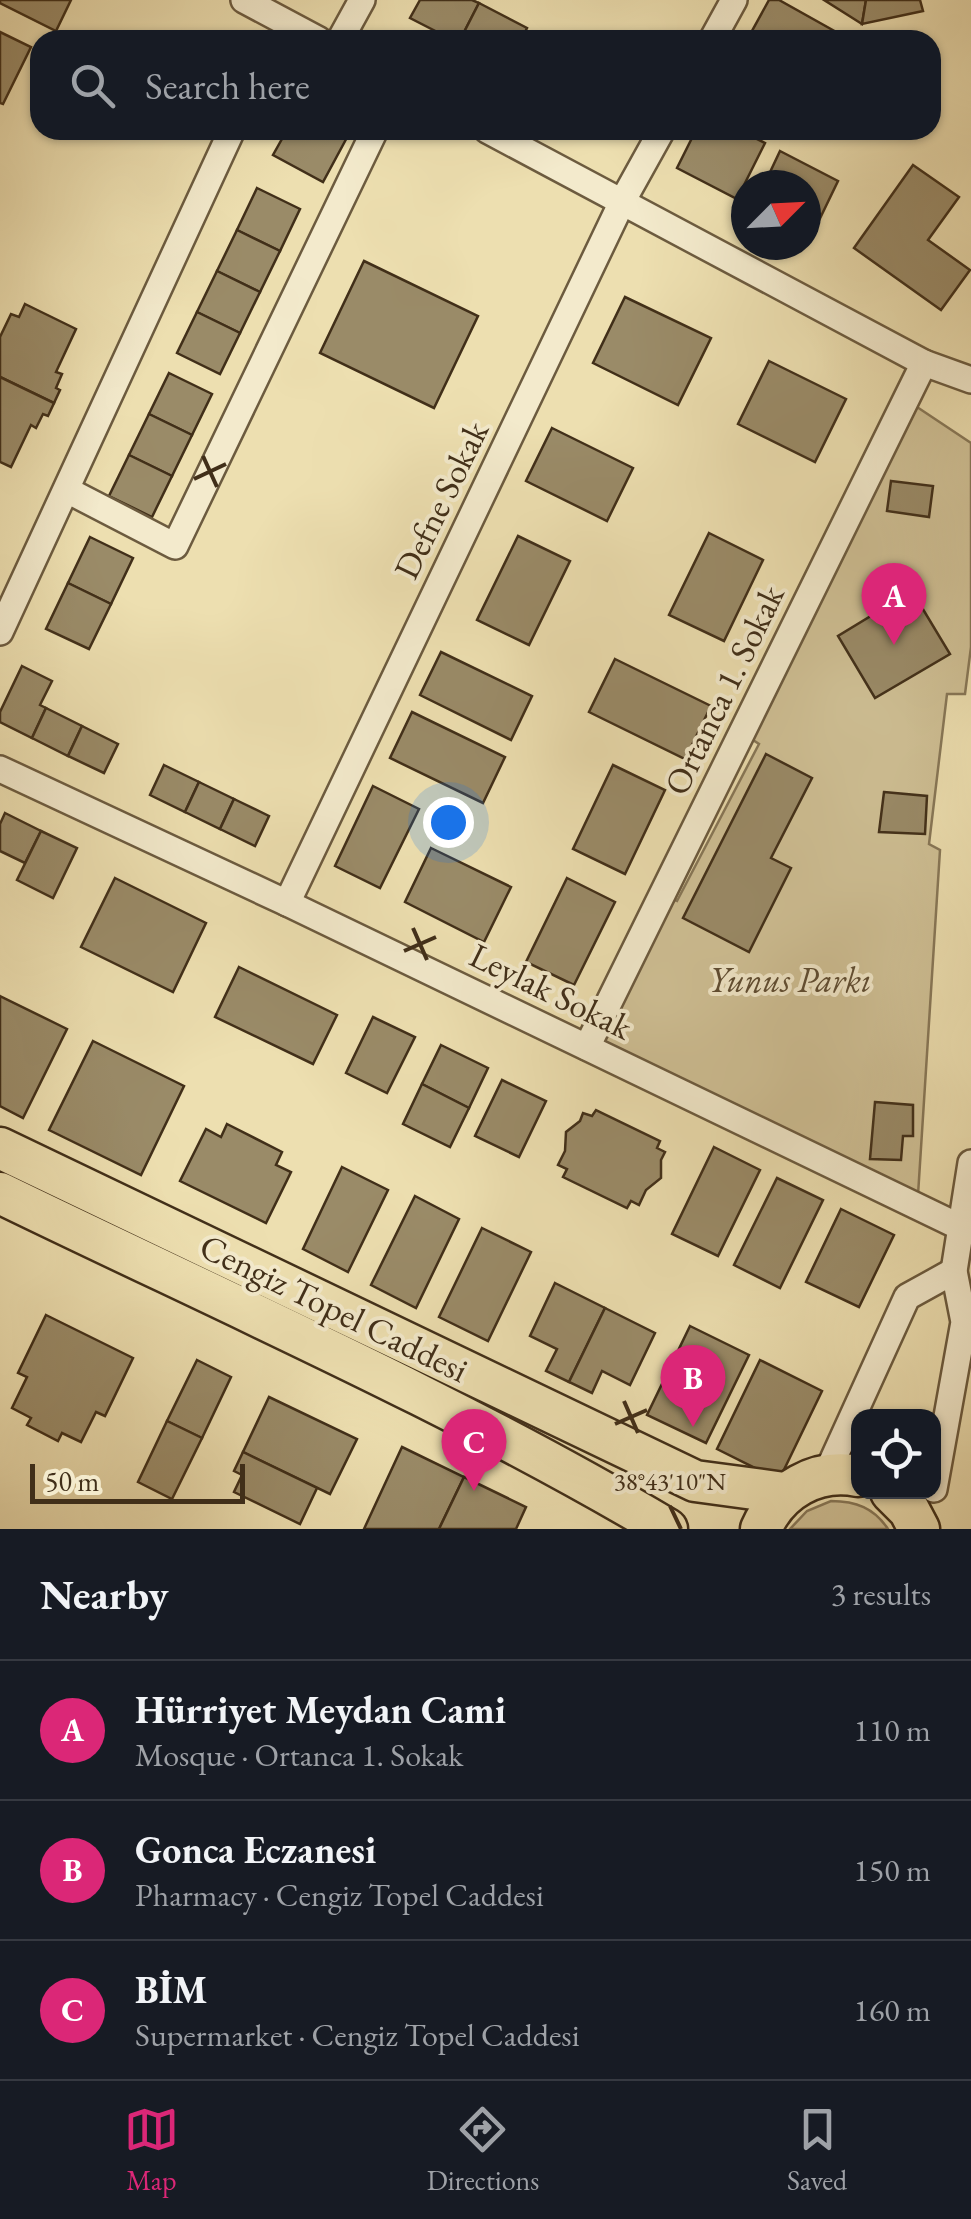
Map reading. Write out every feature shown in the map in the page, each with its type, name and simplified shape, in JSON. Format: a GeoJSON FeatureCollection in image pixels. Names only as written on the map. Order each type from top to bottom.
{"type":"FeatureCollection","features":[{"type":"Feature","properties":{"kind":"main road","name":"Cengiz Topel Caddesi"},"geometry":{"type":"LineString","coordinates":[[0,1148],[694,1481],[784,1493]]}},
{"type":"Feature","properties":{"kind":"main road","name":"Cengiz Topel Caddesi"},"geometry":{"type":"LineString","coordinates":[[0,1193],[437,1406],[595,1486],[667,1529]]}},
{"type":"Feature","properties":{"kind":"main road"},"geometry":{"type":"LineString","coordinates":[[761,1529],[784,1493],[842,1475]]}},
{"type":"Feature","properties":{"kind":"main road"},"geometry":{"type":"LineString","coordinates":[[898,1499],[909,1510],[926,1509]]}},
{"type":"Feature","properties":{"kind":"street"},"geometry":{"type":"LineString","coordinates":[[244,0],[278,30]]}},
{"type":"Feature","properties":{"kind":"street"},"geometry":{"type":"LineString","coordinates":[[346,30],[362,0]]}},
{"type":"Feature","properties":{"kind":"street"},"geometry":{"type":"LineString","coordinates":[[718,30],[734,0]]}},
{"type":"Feature","properties":{"kind":"street"},"geometry":{"type":"LineString","coordinates":[[0,632],[227,140]]}},
{"type":"Feature","properties":{"kind":"street"},"geometry":{"type":"LineString","coordinates":[[67,490],[175,546],[369,140]]}},
{"type":"Feature","properties":{"kind":"street"},"geometry":{"type":"LineString","coordinates":[[506,140],[924,364],[971,380]]}},
{"type":"Feature","properties":{"kind":"street","name":"Defne Sokak"},"geometry":{"type":"LineString","coordinates":[[286,903],[622,202],[656,140]]}},
{"type":"Feature","properties":{"kind":"street","name":"Ortanca 1. Sokak"},"geometry":{"type":"LineString","coordinates":[[587,1047],[924,364]]}},
{"type":"Feature","properties":{"kind":"street","name":"Leylak Sokak"},"geometry":{"type":"LineString","coordinates":[[0,769],[962,1228]]}},
{"type":"Feature","properties":{"kind":"street"},"geometry":{"type":"LineString","coordinates":[[926,1509],[964,1322],[954,1271],[970,1177]]}},
{"type":"Feature","properties":{"kind":"street"},"geometry":{"type":"LineString","coordinates":[[842,1475],[907,1297],[954,1271]]}},
{"type":"Feature","properties":{"kind":"green space","name":"Yunus Parkı"},"geometry":{"type":"Polygon","coordinates":[[[911,403],[971,443],[971,647],[965,694],[947,694],[929,844],[940,850],[918,1195],[594,1044],[665,896],[677,901],[759,744],[744,734],[911,403]]]}},
{"type":"Feature","properties":{"kind":"green space"},"geometry":{"type":"Polygon","coordinates":[[[831,1501],[864,1507],[888,1529],[790,1529],[807,1511],[831,1501]]]}},
{"type":"Feature","properties":{"kind":"building"},"geometry":{"type":"Polygon","coordinates":[[[0,0],[71,0],[56,30],[0,0]]]}},
{"type":"Feature","properties":{"kind":"building"},"geometry":{"type":"Polygon","coordinates":[[[420,0],[479,3],[465,30],[433,30],[410,18],[420,0]]]}},
{"type":"Feature","properties":{"kind":"building"},"geometry":{"type":"Polygon","coordinates":[[[769,0],[779,0],[833,30],[752,30],[769,0]]]}},
{"type":"Feature","properties":{"kind":"building"},"geometry":{"type":"Polygon","coordinates":[[[824,0],[866,0],[862,24],[824,0]]]}},
{"type":"Feature","properties":{"kind":"building"},"geometry":{"type":"Polygon","coordinates":[[[866,0],[920,0],[923,11],[862,24],[866,0]]]}},
{"type":"Feature","properties":{"kind":"building"},"geometry":{"type":"Polygon","coordinates":[[[479,3],[527,28],[526,30],[465,30],[479,3]]]}},
{"type":"Feature","properties":{"kind":"building"},"geometry":{"type":"Polygon","coordinates":[[[0,32],[30,49],[3,104],[0,32]]]}},
{"type":"Feature","properties":{"kind":"building"},"geometry":{"type":"Polygon","coordinates":[[[281,140],[346,140],[323,182],[273,155],[281,140]]]}},
{"type":"Feature","properties":{"kind":"building"},"geometry":{"type":"Polygon","coordinates":[[[691,140],[765,143],[752,170],[731,170],[731,196],[677,168],[691,140]]]}},
{"type":"Feature","properties":{"kind":"building"},"geometry":{"type":"Polygon","coordinates":[[[780,151],[817,170],[771,170],[780,151]]]}},
{"type":"Feature","properties":{"kind":"building"},"geometry":{"type":"Polygon","coordinates":[[[913,165],[959,197],[928,240],[970,270],[941,310],[854,248],[913,165]]]}},
{"type":"Feature","properties":{"kind":"building"},"geometry":{"type":"Polygon","coordinates":[[[821,172],[838,181],[821,216],[821,172]]]}},
{"type":"Feature","properties":{"kind":"building"},"geometry":{"type":"Polygon","coordinates":[[[257,188],[300,209],[280,251],[237,230],[257,188]]]}},
{"type":"Feature","properties":{"kind":"building"},"geometry":{"type":"Polygon","coordinates":[[[237,230],[280,251],[260,292],[217,271],[237,230]]]}},
{"type":"Feature","properties":{"kind":"building"},"geometry":{"type":"Polygon","coordinates":[[[364,261],[478,316],[434,408],[320,353],[364,261]]]}},
{"type":"Feature","properties":{"kind":"building"},"geometry":{"type":"Polygon","coordinates":[[[217,271],[260,292],[240,333],[197,312],[217,271]]]}},
{"type":"Feature","properties":{"kind":"building"},"geometry":{"type":"Polygon","coordinates":[[[625,297],[711,338],[678,405],[593,363],[625,297]]]}},
{"type":"Feature","properties":{"kind":"building"},"geometry":{"type":"Polygon","coordinates":[[[25,304],[76,329],[56,372],[62,374],[54,403],[0,377],[0,337],[11,314],[19,317],[25,304]]]}},
{"type":"Feature","properties":{"kind":"building"},"geometry":{"type":"Polygon","coordinates":[[[197,312],[240,333],[220,374],[177,353],[197,312]]]}},
{"type":"Feature","properties":{"kind":"building"},"geometry":{"type":"Polygon","coordinates":[[[769,361],[846,399],[815,462],[738,424],[769,361]]]}},
{"type":"Feature","properties":{"kind":"building"},"geometry":{"type":"Polygon","coordinates":[[[169,373],[212,394],[192,435],[149,414],[169,373]]]}},
{"type":"Feature","properties":{"kind":"building"},"geometry":{"type":"Polygon","coordinates":[[[0,377],[54,403],[36,428],[31,425],[11,467],[0,462],[0,377]]]}},
{"type":"Feature","properties":{"kind":"building"},"geometry":{"type":"Polygon","coordinates":[[[149,414],[192,435],[172,476],[129,455],[149,414]]]}},
{"type":"Feature","properties":{"kind":"building"},"geometry":{"type":"Polygon","coordinates":[[[552,428],[633,468],[607,521],[526,481],[552,428]]]}},
{"type":"Feature","properties":{"kind":"building"},"geometry":{"type":"Polygon","coordinates":[[[129,455],[172,476],[152,517],[109,496],[129,455]]]}},
{"type":"Feature","properties":{"kind":"building"},"geometry":{"type":"Polygon","coordinates":[[[891,481],[933,486],[929,517],[887,511],[891,481]]]}},
{"type":"Feature","properties":{"kind":"building"},"geometry":{"type":"Polygon","coordinates":[[[709,533],[763,560],[724,641],[669,615],[709,533]]]}},
{"type":"Feature","properties":{"kind":"building"},"geometry":{"type":"Polygon","coordinates":[[[518,536],[570,561],[529,645],[477,620],[518,536]]]}},
{"type":"Feature","properties":{"kind":"building"},"geometry":{"type":"Polygon","coordinates":[[[90,537],[133,558],[111,604],[68,583],[90,537]]]}},
{"type":"Feature","properties":{"kind":"building"},"geometry":{"type":"Polygon","coordinates":[[[68,583],[111,604],[89,649],[46,629],[68,583]]]}},
{"type":"Feature","properties":{"kind":"building"},"geometry":{"type":"Polygon","coordinates":[[[912,591],[950,654],[875,698],[838,636],[912,591]]]}},
{"type":"Feature","properties":{"kind":"building"},"geometry":{"type":"Polygon","coordinates":[[[441,652],[532,696],[511,740],[420,695],[441,652]]]}},
{"type":"Feature","properties":{"kind":"building"},"geometry":{"type":"Polygon","coordinates":[[[615,659],[711,706],[685,759],[589,712],[615,659]]]}},
{"type":"Feature","properties":{"kind":"building"},"geometry":{"type":"Polygon","coordinates":[[[22,666],[52,681],[40,705],[46,708],[32,738],[0,722],[0,712],[22,666]]]}},
{"type":"Feature","properties":{"kind":"building"},"geometry":{"type":"Polygon","coordinates":[[[46,708],[82,726],[68,756],[32,738],[46,708]]]}},
{"type":"Feature","properties":{"kind":"building"},"geometry":{"type":"Polygon","coordinates":[[[412,712],[505,757],[483,803],[390,758],[412,712]]]}},
{"type":"Feature","properties":{"kind":"building"},"geometry":{"type":"Polygon","coordinates":[[[82,726],[118,744],[104,773],[68,756],[82,726]]]}},
{"type":"Feature","properties":{"kind":"building"},"geometry":{"type":"Polygon","coordinates":[[[766,754],[812,778],[771,858],[791,868],[749,952],[683,918],[766,754]]]}},
{"type":"Feature","properties":{"kind":"building"},"geometry":{"type":"Polygon","coordinates":[[[164,765],[199,782],[185,812],[150,795],[164,765]]]}},
{"type":"Feature","properties":{"kind":"building"},"geometry":{"type":"Polygon","coordinates":[[[613,765],[665,790],[625,874],[573,849],[613,765]]]}},
{"type":"Feature","properties":{"kind":"building"},"geometry":{"type":"Polygon","coordinates":[[[199,782],[234,799],[220,829],[185,812],[199,782]]]}},
{"type":"Feature","properties":{"kind":"building"},"geometry":{"type":"Polygon","coordinates":[[[373,786],[419,809],[380,888],[335,866],[373,786]]]}},
{"type":"Feature","properties":{"kind":"building"},"geometry":{"type":"Polygon","coordinates":[[[884,792],[927,796],[925,834],[879,832],[884,792]]]}},
{"type":"Feature","properties":{"kind":"building"},"geometry":{"type":"Polygon","coordinates":[[[234,799],[269,816],[255,846],[220,829],[234,799]]]}},
{"type":"Feature","properties":{"kind":"building"},"geometry":{"type":"Polygon","coordinates":[[[5,813],[41,831],[25,863],[0,851],[0,824],[5,813]]]}},
{"type":"Feature","properties":{"kind":"building"},"geometry":{"type":"Polygon","coordinates":[[[41,831],[77,848],[53,898],[17,880],[41,831]]]}},
{"type":"Feature","properties":{"kind":"building"},"geometry":{"type":"Polygon","coordinates":[[[431,848],[511,887],[484,942],[405,902],[431,848]]]}},
{"type":"Feature","properties":{"kind":"building"},"geometry":{"type":"Polygon","coordinates":[[[115,878],[206,923],[173,992],[81,947],[115,878]]]}},
{"type":"Feature","properties":{"kind":"building"},"geometry":{"type":"Polygon","coordinates":[[[567,878],[615,902],[574,985],[526,962],[567,878]]]}},
{"type":"Feature","properties":{"kind":"building"},"geometry":{"type":"Polygon","coordinates":[[[239,967],[337,1015],[313,1064],[215,1017],[239,967]]]}},
{"type":"Feature","properties":{"kind":"building"},"geometry":{"type":"Polygon","coordinates":[[[0,996],[67,1029],[23,1118],[0,1106],[0,996]]]}},
{"type":"Feature","properties":{"kind":"building"},"geometry":{"type":"Polygon","coordinates":[[[373,1017],[415,1037],[387,1093],[346,1073],[373,1017]]]}},
{"type":"Feature","properties":{"kind":"building"},"geometry":{"type":"Polygon","coordinates":[[[93,1041],[184,1086],[141,1175],[49,1130],[93,1041]]]}},
{"type":"Feature","properties":{"kind":"building"},"geometry":{"type":"Polygon","coordinates":[[[441,1045],[488,1068],[469,1108],[422,1084],[441,1045]]]}},
{"type":"Feature","properties":{"kind":"building"},"geometry":{"type":"Polygon","coordinates":[[[502,1080],[546,1101],[519,1157],[475,1136],[502,1080]]]}},
{"type":"Feature","properties":{"kind":"building"},"geometry":{"type":"Polygon","coordinates":[[[422,1084],[469,1108],[450,1147],[403,1124],[422,1084]]]}},
{"type":"Feature","properties":{"kind":"building"},"geometry":{"type":"Polygon","coordinates":[[[875,1102],[913,1105],[913,1136],[903,1136],[901,1160],[870,1159],[875,1102]]]}},
{"type":"Feature","properties":{"kind":"building"},"geometry":{"type":"Polygon","coordinates":[[[596,1110],[660,1141],[657,1148],[665,1152],[661,1178],[646,1190],[639,1205],[631,1201],[627,1208],[563,1177],[567,1169],[558,1165],[565,1151],[566,1132],[580,1121],[583,1113],[592,1116],[596,1110]]]}},
{"type":"Feature","properties":{"kind":"building"},"geometry":{"type":"Polygon","coordinates":[[[227,1124],[282,1152],[276,1165],[291,1172],[266,1223],[180,1181],[206,1129],[221,1137],[227,1124]]]}},
{"type":"Feature","properties":{"kind":"building"},"geometry":{"type":"Polygon","coordinates":[[[714,1147],[760,1170],[718,1256],[672,1234],[714,1147]]]}},
{"type":"Feature","properties":{"kind":"building"},"geometry":{"type":"Polygon","coordinates":[[[342,1167],[388,1190],[348,1272],[303,1249],[342,1167]]]}},
{"type":"Feature","properties":{"kind":"building"},"geometry":{"type":"Polygon","coordinates":[[[777,1178],[823,1200],[780,1288],[734,1265],[777,1178]]]}},
{"type":"Feature","properties":{"kind":"building"},"geometry":{"type":"Polygon","coordinates":[[[415,1196],[459,1219],[416,1308],[371,1285],[415,1196]]]}},
{"type":"Feature","properties":{"kind":"building"},"geometry":{"type":"Polygon","coordinates":[[[841,1209],[894,1235],[859,1307],[806,1282],[841,1209]]]}},
{"type":"Feature","properties":{"kind":"building"},"geometry":{"type":"Polygon","coordinates":[[[482,1228],[531,1252],[488,1341],[439,1317],[482,1228]]]}},
{"type":"Feature","properties":{"kind":"building"},"geometry":{"type":"Polygon","coordinates":[[[555,1283],[605,1308],[569,1382],[546,1371],[557,1349],[530,1336],[555,1283]]]}},
{"type":"Feature","properties":{"kind":"building"},"geometry":{"type":"Polygon","coordinates":[[[605,1308],[655,1333],[630,1385],[602,1371],[592,1393],[569,1382],[605,1308]]]}},
{"type":"Feature","properties":{"kind":"building"},"geometry":{"type":"Polygon","coordinates":[[[46,1315],[133,1358],[105,1416],[96,1412],[81,1442],[62,1433],[58,1441],[27,1425],[31,1418],[12,1408],[27,1377],[18,1373],[46,1315]]]}},
{"type":"Feature","properties":{"kind":"building"},"geometry":{"type":"Polygon","coordinates":[[[690,1326],[749,1355],[706,1443],[647,1415],[690,1326]]]}},
{"type":"Feature","properties":{"kind":"building"},"geometry":{"type":"Polygon","coordinates":[[[197,1360],[231,1377],[202,1438],[167,1421],[197,1360]]]}},
{"type":"Feature","properties":{"kind":"building"},"geometry":{"type":"Polygon","coordinates":[[[760,1360],[822,1391],[779,1480],[717,1449],[760,1360]]]}},
{"type":"Feature","properties":{"kind":"building"},"geometry":{"type":"Polygon","coordinates":[[[269,1397],[357,1439],[330,1494],[243,1452],[269,1397]]]}},
{"type":"Feature","properties":{"kind":"building"},"geometry":{"type":"Polygon","coordinates":[[[167,1421],[202,1438],[172,1499],[138,1482],[167,1421]]]}},
{"type":"Feature","properties":{"kind":"building"},"geometry":{"type":"Polygon","coordinates":[[[402,1447],[464,1477],[439,1529],[364,1529],[402,1447]]]}},
{"type":"Feature","properties":{"kind":"building"},"geometry":{"type":"Polygon","coordinates":[[[243,1452],[317,1488],[300,1524],[234,1492],[242,1475],[234,1471],[243,1452]]]}},
{"type":"Feature","properties":{"kind":"building"},"geometry":{"type":"Polygon","coordinates":[[[464,1477],[526,1507],[516,1529],[439,1529],[464,1477]]]}},
{"type":"Feature","properties":{"kind":"place","name":"Hürriyet Meydan Cami"},"geometry":{"type":"Point","coordinates":[894,645]}},
{"type":"Feature","properties":{"kind":"place","name":"Gonca Eczanesi"},"geometry":{"type":"Point","coordinates":[693,1427]}},
{"type":"Feature","properties":{"kind":"place","name":"BİM"},"geometry":{"type":"Point","coordinates":[474,1491]}}]}
